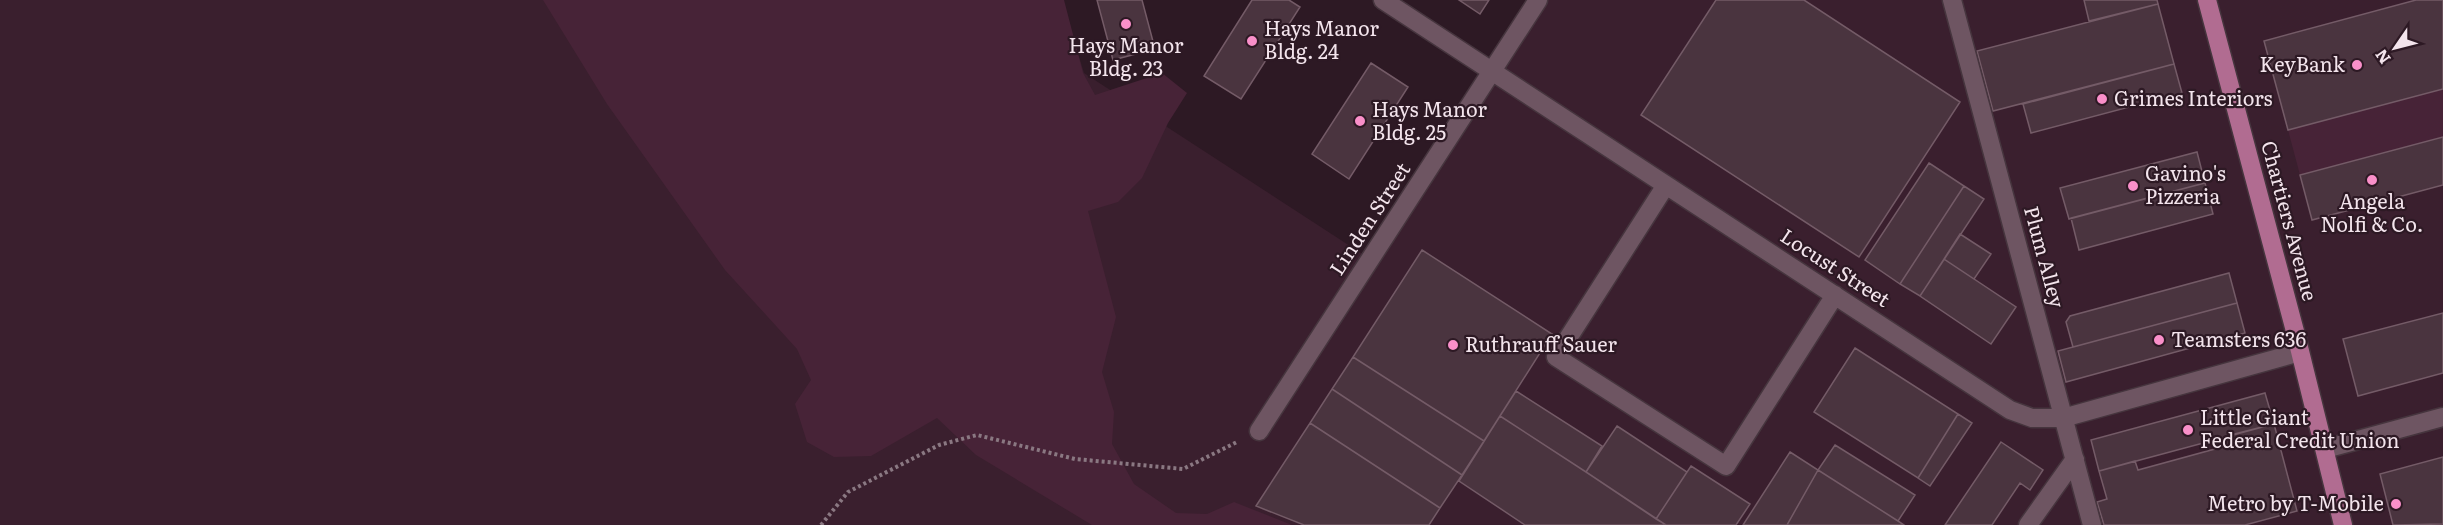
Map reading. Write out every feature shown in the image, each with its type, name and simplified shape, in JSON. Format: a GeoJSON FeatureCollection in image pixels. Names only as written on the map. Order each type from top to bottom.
{"type":"FeatureCollection","features":[{"type":"Feature","properties":{"kind":"main road","name":"Chartiers Avenue"},"geometry":{"type":"LineString","coordinates":[[2207,0],[2343,525]]}},
{"type":"Feature","properties":{"kind":"street","name":"Locust Street"},"geometry":{"type":"LineString","coordinates":[[1383,0],[2010,410],[2032,418],[2063,418],[2300,352]]}},
{"type":"Feature","properties":{"kind":"street","name":"Linden Street"},"geometry":{"type":"LineString","coordinates":[[1259,431],[1538,0]]}},
{"type":"Feature","properties":{"kind":"street","name":"Plum Alley"},"geometry":{"type":"LineString","coordinates":[[1952,0],[2092,525]]}},
{"type":"Feature","properties":{"kind":"street"},"geometry":{"type":"LineString","coordinates":[[1666,185],[1556,357],[1726,466],[1835,295]]}},
{"type":"Feature","properties":{"kind":"street"},"geometry":{"type":"LineString","coordinates":[[2325,449],[2443,417]]}},
{"type":"Feature","properties":{"kind":"street"},"geometry":{"type":"LineString","coordinates":[[2028,525],[2075,459]]}},
{"type":"Feature","properties":{"kind":"path"},"geometry":{"type":"LineString","coordinates":[[821,525],[848,492],[939,445],[977,435],[1075,459],[1183,469],[1259,431]]}},
{"type":"Feature","properties":{"kind":"shaded area"},"geometry":{"type":"Polygon","coordinates":[[[0,0],[1062,0],[1084,73],[1370,259],[1538,0],[2443,0],[2443,525],[0,525],[0,0]]]}},
{"type":"Feature","properties":{"kind":"shaded area"},"geometry":{"type":"Polygon","coordinates":[[[543,0],[1064,0],[1083,73],[1095,95],[1162,73],[1187,93],[1168,123],[1142,178],[1118,202],[1088,211],[1116,317],[1102,372],[1114,412],[1112,444],[1134,484],[1176,513],[1207,514],[1234,502],[1292,525],[1092,525],[976,455],[937,418],[871,456],[834,457],[807,442],[795,404],[811,380],[797,349],[725,270],[607,104],[543,0]]]}},
{"type":"Feature","properties":{"kind":"shaded area"},"geometry":{"type":"Polygon","coordinates":[[[2443,89],[2443,137],[2300,175],[2288,130],[2443,89]]]}},
{"type":"Feature","properties":{"kind":"building","name":"Hays Manor Bldg. 23"},"geometry":{"type":"Polygon","coordinates":[[[1097,0],[1142,0],[1155,49],[1113,60],[1097,0]]]}},
{"type":"Feature","properties":{"kind":"building","name":"Hays Manor Bldg. 24"},"geometry":{"type":"Polygon","coordinates":[[[1252,0],[1289,0],[1300,7],[1241,99],[1204,76],[1252,0]]]}},
{"type":"Feature","properties":{"kind":"building"},"geometry":{"type":"Polygon","coordinates":[[[1459,0],[1489,0],[1480,14],[1459,0]]]}},
{"type":"Feature","properties":{"kind":"building"},"geometry":{"type":"Polygon","coordinates":[[[1716,0],[1804,0],[1960,102],[1859,257],[1641,115],[1716,0]]]}},
{"type":"Feature","properties":{"kind":"building"},"geometry":{"type":"Polygon","coordinates":[[[2084,0],[2157,0],[2158,4],[2089,21],[2084,0]]]}},
{"type":"Feature","properties":{"kind":"building","name":"KeyBank"},"geometry":{"type":"Polygon","coordinates":[[[2416,0],[2443,0],[2443,89],[2288,130],[2264,41],[2416,0]]]}},
{"type":"Feature","properties":{"kind":"building"},"geometry":{"type":"Polygon","coordinates":[[[2158,4],[2174,64],[1993,111],[1977,51],[2158,4]]]}},
{"type":"Feature","properties":{"kind":"building","name":"Hays Manor Bldg. 25"},"geometry":{"type":"Polygon","coordinates":[[[1371,63],[1408,87],[1349,179],[1312,154],[1371,63]]]}},
{"type":"Feature","properties":{"kind":"building","name":"Grimes Interiors"},"geometry":{"type":"Polygon","coordinates":[[[2174,64],[2182,93],[2031,133],[2023,104],[2174,64]]]}},
{"type":"Feature","properties":{"kind":"building","name":"Angela Nolfi & Co."},"geometry":{"type":"Polygon","coordinates":[[[2443,137],[2443,185],[2312,220],[2300,175],[2443,137]]]}},
{"type":"Feature","properties":{"kind":"building","name":"Gavino's Pizzeria"},"geometry":{"type":"Polygon","coordinates":[[[2197,152],[2205,183],[2069,219],[2060,188],[2197,152]]]}},
{"type":"Feature","properties":{"kind":"building"},"geometry":{"type":"Polygon","coordinates":[[[1929,163],[1964,186],[1900,284],[1865,260],[1929,163]]]}},
{"type":"Feature","properties":{"kind":"building"},"geometry":{"type":"Polygon","coordinates":[[[2205,183],[2213,214],[2079,250],[2071,218],[2205,183]]]}},
{"type":"Feature","properties":{"kind":"building"},"geometry":{"type":"Polygon","coordinates":[[[1964,186],[1984,199],[1920,296],[1900,284],[1964,186]]]}},
{"type":"Feature","properties":{"kind":"building"},"geometry":{"type":"Polygon","coordinates":[[[1960,234],[1991,254],[1974,279],[1944,259],[1960,234]]]}},
{"type":"Feature","properties":{"kind":"building","name":"Ruthrauff Sauer"},"geometry":{"type":"Polygon","coordinates":[[[1422,250],[1552,334],[1484,441],[1353,357],[1422,250]]]}},
{"type":"Feature","properties":{"kind":"building"},"geometry":{"type":"Polygon","coordinates":[[[1944,259],[2016,307],[1991,344],[1920,296],[1944,259]]]}},
{"type":"Feature","properties":{"kind":"building"},"geometry":{"type":"Polygon","coordinates":[[[2229,273],[2237,303],[2073,347],[2066,322],[2070,316],[2229,273]]]}},
{"type":"Feature","properties":{"kind":"building","name":"Teamsters 636"},"geometry":{"type":"Polygon","coordinates":[[[2237,303],[2245,333],[2066,382],[2058,351],[2237,303]]]}},
{"type":"Feature","properties":{"kind":"building"},"geometry":{"type":"Polygon","coordinates":[[[2443,313],[2443,373],[2358,396],[2343,339],[2443,313]]]}},
{"type":"Feature","properties":{"kind":"building"},"geometry":{"type":"Polygon","coordinates":[[[1855,348],[1958,414],[1918,478],[1814,412],[1855,348]]]}},
{"type":"Feature","properties":{"kind":"building"},"geometry":{"type":"Polygon","coordinates":[[[1353,357],[1484,441],[1462,475],[1332,389],[1353,357]]]}},
{"type":"Feature","properties":{"kind":"building"},"geometry":{"type":"Polygon","coordinates":[[[1332,389],[1462,475],[1440,508],[1310,423],[1332,389]]]}},
{"type":"Feature","properties":{"kind":"building"},"geometry":{"type":"Polygon","coordinates":[[[1516,391],[1602,446],[1586,472],[1500,416],[1516,391]]]}},
{"type":"Feature","properties":{"kind":"building","name":"Little Giant Federal Credit Union"},"geometry":{"type":"Polygon","coordinates":[[[2265,393],[2274,424],[2099,471],[2091,440],[2265,393]]]}},
{"type":"Feature","properties":{"kind":"building"},"geometry":{"type":"Polygon","coordinates":[[[1958,414],[1972,423],[1930,486],[1918,478],[1958,414]]]}},
{"type":"Feature","properties":{"kind":"building"},"geometry":{"type":"Polygon","coordinates":[[[1500,416],[1666,525],[1525,525],[1459,481],[1500,416]]]}},
{"type":"Feature","properties":{"kind":"building"},"geometry":{"type":"Polygon","coordinates":[[[1310,423],[1440,508],[1429,525],[1304,525],[1256,506],[1310,423]]]}},
{"type":"Feature","properties":{"kind":"building"},"geometry":{"type":"Polygon","coordinates":[[[2274,424],[2297,511],[2245,525],[2104,525],[2097,502],[2107,499],[2099,471],[2135,461],[2138,470],[2222,447],[2227,436],[2274,424]]]}},
{"type":"Feature","properties":{"kind":"building"},"geometry":{"type":"Polygon","coordinates":[[[1617,426],[1687,472],[1656,519],[1586,472],[1617,426]]]}},
{"type":"Feature","properties":{"kind":"building"},"geometry":{"type":"Polygon","coordinates":[[[2001,442],[2043,470],[2030,490],[2020,483],[1992,525],[1945,525],[2001,442]]]}},
{"type":"Feature","properties":{"kind":"building"},"geometry":{"type":"Polygon","coordinates":[[[1835,445],[1915,495],[1898,521],[1818,470],[1835,445]]]}},
{"type":"Feature","properties":{"kind":"building"},"geometry":{"type":"Polygon","coordinates":[[[1790,452],[1818,470],[1787,525],[1743,525],[1790,452]]]}},
{"type":"Feature","properties":{"kind":"building"},"geometry":{"type":"Polygon","coordinates":[[[2443,457],[2443,524],[2393,525],[2380,474],[2443,457]]]}},
{"type":"Feature","properties":{"kind":"building"},"geometry":{"type":"Polygon","coordinates":[[[1691,466],[1750,504],[1736,525],[1666,525],[1656,519],[1691,466]]]}},
{"type":"Feature","properties":{"kind":"building"},"geometry":{"type":"Polygon","coordinates":[[[1818,470],[1898,521],[1904,525],[1787,525],[1818,470]]]}},
{"type":"Feature","properties":{"kind":"place","name":"Hays Manor Bldg. 23"},"geometry":{"type":"Point","coordinates":[1126,24]}},
{"type":"Feature","properties":{"kind":"place","name":"Hays Manor Bldg. 24"},"geometry":{"type":"Point","coordinates":[1252,41]}},
{"type":"Feature","properties":{"kind":"place","name":"KeyBank"},"geometry":{"type":"Point","coordinates":[2357,65]}},
{"type":"Feature","properties":{"kind":"place","name":"Grimes Interiors"},"geometry":{"type":"Point","coordinates":[2102,99]}},
{"type":"Feature","properties":{"kind":"place","name":"Hays Manor Bldg. 25"},"geometry":{"type":"Point","coordinates":[1360,121]}},
{"type":"Feature","properties":{"kind":"place","name":"Angela Nolfi & Co."},"geometry":{"type":"Point","coordinates":[2372,180]}},
{"type":"Feature","properties":{"kind":"place","name":"Gavino's Pizzeria"},"geometry":{"type":"Point","coordinates":[2133,186]}},
{"type":"Feature","properties":{"kind":"place","name":"Teamsters 636"},"geometry":{"type":"Point","coordinates":[2159,340]}},
{"type":"Feature","properties":{"kind":"place","name":"Ruthrauff Sauer"},"geometry":{"type":"Point","coordinates":[1453,345]}},
{"type":"Feature","properties":{"kind":"place","name":"Little Giant Federal Credit Union"},"geometry":{"type":"Point","coordinates":[2188,430]}},
{"type":"Feature","properties":{"kind":"place","name":"Metro by T-Mobile"},"geometry":{"type":"Point","coordinates":[2396,504]}}]}
